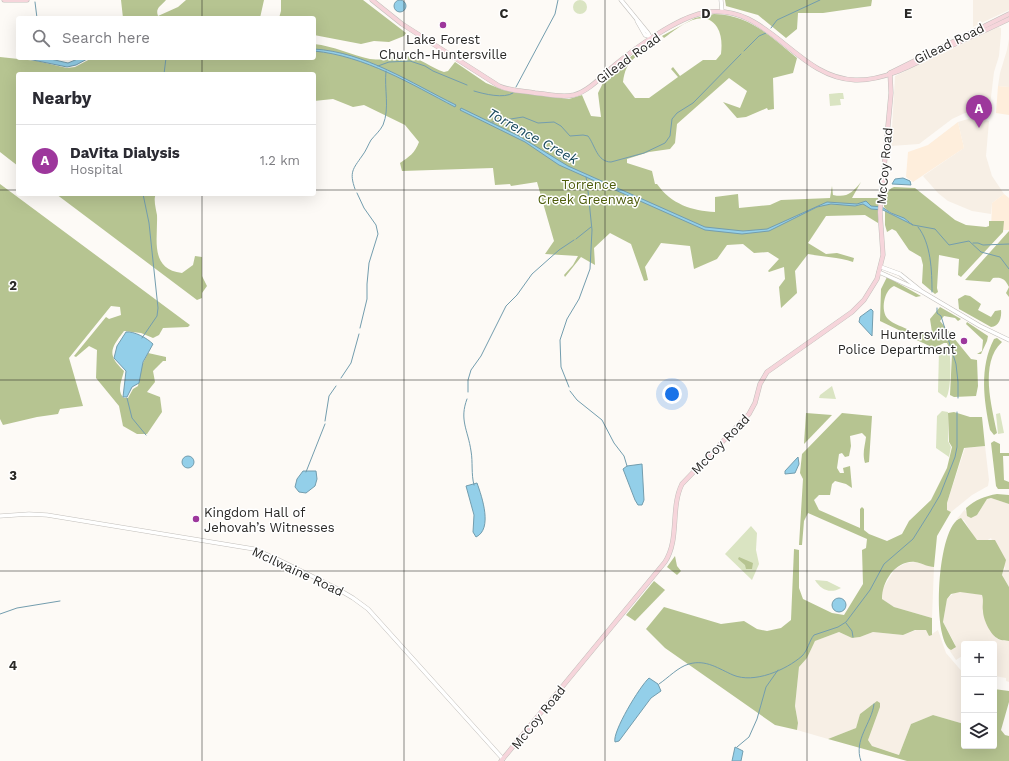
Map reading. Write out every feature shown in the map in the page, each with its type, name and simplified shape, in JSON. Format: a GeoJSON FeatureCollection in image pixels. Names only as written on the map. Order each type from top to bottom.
{"type":"FeatureCollection","features":[{"type":"Feature","properties":{"kind":"main road"},"geometry":{"type":"LineString","coordinates":[[4,0],[27,0]]}},
{"type":"Feature","properties":{"kind":"main road","name":"Gilead Road"},"geometry":{"type":"LineString","coordinates":[[372,0],[402,24],[484,78],[501,87],[513,90],[564,96],[578,93],[650,38],[694,15],[722,11],[739,15],[757,23],[812,66],[828,74],[855,80],[870,79],[894,73],[1009,19]]}},
{"type":"Feature","properties":{"kind":"main road","name":"Gilead Road"},"geometry":{"type":"LineString","coordinates":[[890,73],[1009,14]]}},
{"type":"Feature","properties":{"kind":"main road","name":"McCoy Road"},"geometry":{"type":"LineString","coordinates":[[502,760],[665,562],[672,546],[680,488],[696,469],[749,414],[755,403],[764,375],[772,367],[855,310],[868,296],[881,267],[883,246],[880,212],[891,93],[890,73]]}},
{"type":"Feature","properties":{"kind":"street"},"geometry":{"type":"LineString","coordinates":[[621,0],[648,33],[650,38]]}},
{"type":"Feature","properties":{"kind":"street"},"geometry":{"type":"LineString","coordinates":[[721,0],[722,11]]}},
{"type":"Feature","properties":{"kind":"street"},"geometry":{"type":"LineString","coordinates":[[881,267],[900,274],[916,285],[921,291]]}},
{"type":"Feature","properties":{"kind":"street"},"geometry":{"type":"LineString","coordinates":[[879,272],[921,291],[987,330],[1009,340]]}},
{"type":"Feature","properties":{"kind":"street","name":"McIlwaine Road"},"geometry":{"type":"LineString","coordinates":[[0,516],[38,514],[114,525],[246,548],[277,559],[347,594],[368,609],[502,760]]}},
{"type":"Feature","properties":{"kind":"shaded area"},"geometry":{"type":"Polygon","coordinates":[[[973,0],[1009,0],[1009,10],[973,27],[973,0]]]}},
{"type":"Feature","properties":{"kind":"shaded area"},"geometry":{"type":"Polygon","coordinates":[[[998,27],[1001,28],[999,56],[994,72],[989,114],[965,113],[952,119],[919,144],[891,146],[895,76],[998,27]]]}},
{"type":"Feature","properties":{"kind":"shaded area"},"geometry":{"type":"Polygon","coordinates":[[[1009,39],[1009,87],[998,86],[1000,73],[1009,39]]]}},
{"type":"Feature","properties":{"kind":"shaded area"},"geometry":{"type":"Polygon","coordinates":[[[998,86],[1009,87],[1009,115],[996,113],[998,86]]]}},
{"type":"Feature","properties":{"kind":"shaded area"},"geometry":{"type":"Polygon","coordinates":[[[971,118],[989,121],[986,156],[992,176],[1004,194],[992,203],[991,214],[972,211],[948,201],[938,193],[923,176],[964,148],[958,122],[971,118]]]}},
{"type":"Feature","properties":{"kind":"shaded area"},"geometry":{"type":"Polygon","coordinates":[[[958,122],[964,148],[913,182],[906,177],[908,152],[928,145],[958,122]]]}},
{"type":"Feature","properties":{"kind":"shaded area"},"geometry":{"type":"Polygon","coordinates":[[[1004,194],[1009,198],[1009,230],[991,230],[992,203],[1004,194]]]}},
{"type":"Feature","properties":{"kind":"shaded area"},"geometry":{"type":"Polygon","coordinates":[[[985,446],[989,480],[988,486],[972,495],[951,512],[947,510],[947,503],[965,448],[985,446]]]}},
{"type":"Feature","properties":{"kind":"shaded area"},"geometry":{"type":"Polygon","coordinates":[[[991,498],[1009,504],[1009,587],[1002,575],[1005,568],[991,538],[986,541],[977,540],[964,520],[957,519],[966,508],[965,511],[977,515],[987,499],[991,498]]]}},
{"type":"Feature","properties":{"kind":"shaded area"},"geometry":{"type":"Polygon","coordinates":[[[915,562],[934,567],[932,618],[894,607],[882,599],[882,590],[895,569],[906,563],[915,562]]]}},
{"type":"Feature","properties":{"kind":"shaded area"},"geometry":{"type":"Polygon","coordinates":[[[955,592],[982,595],[986,623],[995,637],[999,640],[1009,641],[1009,682],[1006,681],[1006,678],[997,676],[997,641],[961,641],[961,657],[956,660],[948,648],[951,650],[955,644],[943,622],[947,599],[955,592]]]}},
{"type":"Feature","properties":{"kind":"shaded area"},"geometry":{"type":"Polygon","coordinates":[[[919,629],[926,630],[929,636],[938,630],[946,653],[961,670],[961,723],[933,715],[911,724],[899,755],[872,746],[868,740],[874,703],[860,714],[856,728],[828,739],[797,730],[798,723],[795,706],[799,667],[807,658],[815,641],[839,632],[852,638],[860,637],[873,632],[903,635],[919,629]]]}},
{"type":"Feature","properties":{"kind":"green space"},"geometry":{"type":"Polygon","coordinates":[[[121,0],[166,0],[157,11],[158,16],[123,16],[121,0]]]}},
{"type":"Feature","properties":{"kind":"green space"},"geometry":{"type":"Polygon","coordinates":[[[186,0],[264,0],[260,16],[158,16],[178,7],[186,0]]]}},
{"type":"Feature","properties":{"kind":"green space"},"geometry":{"type":"Polygon","coordinates":[[[281,0],[363,0],[406,33],[404,36],[389,42],[374,41],[361,44],[316,35],[316,16],[280,16],[281,0]]]}},
{"type":"Feature","properties":{"kind":"green space"},"geometry":{"type":"Polygon","coordinates":[[[580,0],[585,2],[587,7],[585,12],[580,14],[575,12],[573,7],[575,2],[580,0]]]}},
{"type":"Feature","properties":{"kind":"green space"},"geometry":{"type":"Polygon","coordinates":[[[725,0],[872,0],[871,6],[823,13],[798,13],[797,29],[786,38],[758,15],[726,6],[725,0]]]}},
{"type":"Feature","properties":{"kind":"green space","name":"Torrence Creek Greenway"},"geometry":{"type":"Polygon","coordinates":[[[714,14],[727,15],[738,18],[759,28],[797,58],[793,73],[773,78],[774,109],[768,110],[767,108],[746,117],[737,118],[723,102],[740,108],[747,91],[729,78],[677,124],[675,143],[670,149],[649,152],[627,159],[627,163],[652,171],[655,184],[657,184],[669,197],[683,205],[698,210],[715,212],[715,197],[738,194],[739,208],[770,205],[781,200],[830,198],[832,186],[833,195],[842,196],[852,192],[861,182],[852,198],[878,198],[878,223],[865,215],[826,216],[808,243],[826,254],[837,253],[854,258],[853,262],[808,254],[795,271],[797,293],[781,308],[779,287],[785,279],[784,267],[769,272],[768,271],[779,259],[768,252],[754,253],[743,244],[727,245],[717,259],[694,269],[690,246],[661,243],[645,267],[648,280],[644,281],[631,244],[610,233],[594,248],[595,265],[581,257],[565,277],[564,275],[573,265],[578,256],[545,254],[554,241],[537,182],[511,186],[510,184],[495,185],[493,168],[402,171],[400,163],[416,149],[419,142],[405,125],[364,105],[353,107],[333,99],[316,101],[316,72],[16,72],[16,164],[0,152],[0,57],[16,59],[16,60],[37,61],[67,68],[75,67],[88,60],[316,60],[316,44],[370,59],[398,56],[412,57],[444,72],[448,71],[455,62],[486,83],[503,90],[569,99],[582,95],[591,116],[601,117],[598,93],[608,73],[648,44],[650,46],[635,57],[629,64],[624,75],[623,82],[635,98],[649,98],[678,77],[671,69],[673,67],[680,76],[703,60],[716,60],[721,54],[722,47],[720,33],[711,21],[705,18],[690,21],[664,38],[662,36],[695,18],[714,14]]]}},
{"type":"Feature","properties":{"kind":"green space"},"geometry":{"type":"Polygon","coordinates":[[[843,93],[844,99],[840,99],[841,105],[830,106],[829,94],[843,93]]]}},
{"type":"Feature","properties":{"kind":"green space"},"geometry":{"type":"Polygon","coordinates":[[[0,184],[190,325],[188,327],[163,328],[159,335],[153,338],[141,333],[124,331],[113,347],[112,352],[115,361],[124,371],[120,392],[124,398],[128,398],[133,389],[138,386],[141,367],[148,353],[166,357],[166,361],[163,361],[153,371],[155,382],[147,392],[160,397],[162,412],[147,434],[137,434],[123,426],[119,406],[96,378],[97,350],[89,346],[76,357],[74,356],[106,317],[109,319],[121,315],[120,307],[111,306],[69,358],[83,406],[60,409],[58,414],[3,425],[0,419],[0,184]]]}},
{"type":"Feature","properties":{"kind":"green space"},"geometry":{"type":"Polygon","coordinates":[[[891,188],[915,188],[955,220],[966,225],[986,227],[989,226],[989,221],[1004,221],[1003,232],[961,277],[958,275],[959,259],[939,255],[938,292],[935,294],[922,283],[923,265],[921,257],[909,250],[896,231],[892,229],[887,232],[885,225],[885,211],[912,224],[884,207],[886,195],[891,188]]]}},
{"type":"Feature","properties":{"kind":"green space"},"geometry":{"type":"Polygon","coordinates":[[[59,196],[155,196],[158,252],[164,266],[182,273],[193,265],[195,256],[202,257],[202,276],[207,286],[202,293],[202,298],[197,300],[59,196]]]}},
{"type":"Feature","properties":{"kind":"green space"},"geometry":{"type":"Polygon","coordinates":[[[1009,231],[1009,287],[1005,280],[1001,278],[993,278],[990,282],[965,280],[1009,231]]]}},
{"type":"Feature","properties":{"kind":"green space"},"geometry":{"type":"Polygon","coordinates":[[[887,277],[921,296],[916,297],[894,286],[888,292],[884,301],[884,311],[888,319],[911,331],[907,334],[880,321],[881,289],[887,277]]]}},
{"type":"Feature","properties":{"kind":"green space"},"geometry":{"type":"Polygon","coordinates":[[[1009,287],[1009,297],[1006,293],[1009,287]]]}},
{"type":"Feature","properties":{"kind":"green space"},"geometry":{"type":"Polygon","coordinates":[[[965,295],[970,296],[981,304],[978,310],[991,317],[995,311],[1001,310],[1001,316],[998,323],[994,327],[991,327],[959,309],[958,299],[965,295]]]}},
{"type":"Feature","properties":{"kind":"green space"},"geometry":{"type":"Polygon","coordinates":[[[940,307],[961,319],[958,321],[955,318],[944,316],[940,321],[971,359],[977,360],[978,386],[976,396],[954,397],[950,395],[952,354],[947,343],[934,348],[910,337],[915,332],[932,332],[930,319],[940,307]]]}},
{"type":"Feature","properties":{"kind":"green space"},"geometry":{"type":"Polygon","coordinates":[[[967,322],[988,336],[981,354],[977,354],[982,351],[983,340],[966,324],[967,322]]]}},
{"type":"Feature","properties":{"kind":"green space"},"geometry":{"type":"Polygon","coordinates":[[[997,338],[1002,342],[995,351],[991,361],[989,373],[990,398],[997,433],[994,435],[990,430],[984,384],[986,361],[989,350],[994,339],[997,338]]]}},
{"type":"Feature","properties":{"kind":"green space"},"geometry":{"type":"Polygon","coordinates":[[[944,346],[948,348],[950,365],[950,381],[946,398],[938,392],[939,350],[944,346]]]}},
{"type":"Feature","properties":{"kind":"green space"},"geometry":{"type":"Polygon","coordinates":[[[832,386],[836,399],[819,398],[820,395],[832,386]]]}},
{"type":"Feature","properties":{"kind":"green space"},"geometry":{"type":"Polygon","coordinates":[[[942,411],[948,412],[948,441],[951,447],[949,457],[936,448],[937,416],[942,411]]]}},
{"type":"Feature","properties":{"kind":"green space"},"geometry":{"type":"Polygon","coordinates":[[[954,412],[970,417],[982,417],[985,446],[964,448],[947,503],[947,510],[951,512],[937,536],[934,567],[915,562],[902,564],[891,573],[887,579],[884,585],[882,599],[894,607],[932,618],[932,635],[929,636],[926,630],[915,630],[903,635],[873,632],[860,637],[852,638],[839,632],[815,641],[807,658],[799,667],[795,706],[798,723],[797,730],[775,725],[665,648],[646,629],[664,607],[721,624],[744,621],[757,629],[767,631],[781,628],[791,620],[794,549],[799,550],[799,588],[803,599],[832,613],[844,615],[863,584],[862,550],[866,548],[867,539],[808,513],[804,521],[802,545],[799,545],[803,479],[800,473],[802,454],[842,413],[872,416],[869,462],[865,463],[864,459],[866,437],[862,433],[850,436],[851,446],[849,456],[845,457],[842,453],[839,454],[837,468],[840,473],[844,473],[843,468],[850,466],[852,488],[846,484],[835,481],[832,484],[830,495],[819,495],[814,500],[819,510],[860,528],[860,509],[862,507],[864,509],[864,530],[869,534],[887,541],[902,534],[909,521],[931,500],[947,468],[952,447],[949,442],[948,413],[954,412]]]}},
{"type":"Feature","properties":{"kind":"green space"},"geometry":{"type":"Polygon","coordinates":[[[806,413],[832,415],[804,444],[806,413]]]}},
{"type":"Feature","properties":{"kind":"green space"},"geometry":{"type":"Polygon","coordinates":[[[1000,413],[1004,433],[998,434],[996,414],[1000,413]]]}},
{"type":"Feature","properties":{"kind":"green space"},"geometry":{"type":"Polygon","coordinates":[[[994,441],[1000,444],[1000,453],[1009,453],[1009,456],[1003,456],[1004,480],[1009,482],[1009,489],[998,489],[996,486],[991,443],[994,441]]]}},
{"type":"Feature","properties":{"kind":"green space"},"geometry":{"type":"Polygon","coordinates":[[[997,494],[1009,495],[1009,504],[991,498],[987,499],[977,515],[971,518],[967,516],[966,508],[969,505],[980,499],[997,494]]]}},
{"type":"Feature","properties":{"kind":"green space"},"geometry":{"type":"Polygon","coordinates":[[[961,518],[977,540],[995,540],[1006,560],[1002,575],[1009,587],[1009,641],[998,639],[989,630],[983,614],[982,595],[960,592],[951,594],[947,599],[943,622],[956,647],[951,650],[945,642],[941,626],[939,605],[940,582],[946,540],[953,525],[961,518]]]}},
{"type":"Feature","properties":{"kind":"green space"},"geometry":{"type":"Polygon","coordinates":[[[751,526],[757,533],[756,550],[759,564],[752,580],[725,554],[751,526]]]}},
{"type":"Feature","properties":{"kind":"green space"},"geometry":{"type":"Polygon","coordinates":[[[675,556],[677,566],[681,571],[677,575],[667,567],[675,556]]]}},
{"type":"Feature","properties":{"kind":"green space"},"geometry":{"type":"Polygon","coordinates":[[[739,557],[753,563],[752,569],[746,569],[745,565],[738,559],[739,557]]]}},
{"type":"Feature","properties":{"kind":"green space"},"geometry":{"type":"Polygon","coordinates":[[[815,580],[827,581],[841,588],[833,591],[826,590],[823,589],[815,580]]]}},
{"type":"Feature","properties":{"kind":"green space"},"geometry":{"type":"Polygon","coordinates":[[[654,581],[665,590],[635,621],[626,615],[654,581]]]}},
{"type":"Feature","properties":{"kind":"green space"},"geometry":{"type":"Polygon","coordinates":[[[997,689],[1009,691],[1009,702],[1001,730],[1005,735],[1009,736],[1009,761],[907,761],[828,739],[856,728],[860,714],[877,701],[880,703],[880,707],[868,740],[872,746],[899,755],[911,724],[933,715],[961,723],[961,749],[997,749],[997,689]]]}},
{"type":"Feature","properties":{"kind":"water"},"geometry":{"type":"Polygon","coordinates":[[[400,0],[404,2],[406,6],[404,10],[400,12],[396,10],[394,6],[396,2],[400,0]]]}},
{"type":"Feature","properties":{"kind":"water"},"geometry":{"type":"Polygon","coordinates":[[[316,49],[333,51],[369,62],[405,78],[456,105],[455,107],[387,72],[333,54],[316,51],[316,49]]]}},
{"type":"Feature","properties":{"kind":"water"},"geometry":{"type":"Polygon","coordinates":[[[33,60],[55,60],[68,63],[75,60],[85,60],[76,65],[67,67],[33,60]]]}},
{"type":"Feature","properties":{"kind":"water"},"geometry":{"type":"Polygon","coordinates":[[[461,108],[519,136],[568,166],[705,227],[743,231],[767,229],[827,202],[857,204],[866,201],[871,206],[882,207],[891,213],[904,218],[913,225],[883,210],[871,209],[863,204],[855,206],[831,204],[817,207],[769,231],[742,234],[705,230],[559,165],[525,142],[460,110],[461,108]]]}},
{"type":"Feature","properties":{"kind":"water"},"geometry":{"type":"Polygon","coordinates":[[[903,178],[910,181],[911,185],[892,184],[895,179],[903,178]]]}},
{"type":"Feature","properties":{"kind":"water"},"geometry":{"type":"Polygon","coordinates":[[[871,309],[873,311],[872,336],[859,322],[860,317],[871,309]]]}},
{"type":"Feature","properties":{"kind":"water"},"geometry":{"type":"Polygon","coordinates":[[[126,332],[140,335],[153,344],[143,362],[139,383],[132,387],[127,397],[123,397],[126,371],[114,358],[117,346],[126,332]]]}},
{"type":"Feature","properties":{"kind":"water"},"geometry":{"type":"Polygon","coordinates":[[[186,456],[190,456],[194,462],[190,468],[186,468],[182,464],[182,460],[186,456]]]}},
{"type":"Feature","properties":{"kind":"water"},"geometry":{"type":"Polygon","coordinates":[[[798,457],[799,464],[795,473],[785,474],[785,471],[798,457]]]}},
{"type":"Feature","properties":{"kind":"water"},"geometry":{"type":"Polygon","coordinates":[[[642,464],[644,500],[642,505],[638,505],[623,469],[627,466],[642,464]]]}},
{"type":"Feature","properties":{"kind":"water"},"geometry":{"type":"Polygon","coordinates":[[[303,471],[316,471],[317,479],[315,486],[306,493],[299,492],[295,487],[297,479],[303,471]]]}},
{"type":"Feature","properties":{"kind":"water"},"geometry":{"type":"Polygon","coordinates":[[[477,483],[485,512],[485,520],[481,533],[476,537],[473,532],[474,515],[466,486],[477,483]]]}},
{"type":"Feature","properties":{"kind":"water"},"geometry":{"type":"Polygon","coordinates":[[[839,598],[844,600],[846,605],[844,610],[839,612],[834,610],[832,605],[834,600],[839,598]]]}},
{"type":"Feature","properties":{"kind":"water"},"geometry":{"type":"Polygon","coordinates":[[[649,678],[658,684],[661,691],[651,698],[619,741],[615,742],[615,737],[622,719],[633,699],[649,678]]]}},
{"type":"Feature","properties":{"kind":"water"},"geometry":{"type":"Polygon","coordinates":[[[735,747],[743,751],[741,761],[732,761],[735,747]]]}},
{"type":"Feature","properties":{"kind":"waterway"},"geometry":{"type":"LineString","coordinates":[[516,87],[555,14],[558,0]]}},
{"type":"Feature","properties":{"kind":"waterway"},"geometry":{"type":"LineString","coordinates":[[771,28],[777,20],[820,0]]}},
{"type":"Feature","properties":{"kind":"waterway"},"geometry":{"type":"LineString","coordinates":[[35,2],[37,16]]}},
{"type":"Feature","properties":{"kind":"waterway"},"geometry":{"type":"LineString","coordinates":[[744,51],[759,36],[766,33]]}},
{"type":"Feature","properties":{"kind":"waterway"},"geometry":{"type":"LineString","coordinates":[[492,122],[523,117],[538,123],[554,122],[561,126],[570,136],[588,136],[599,156],[606,161],[611,162],[644,153],[665,143],[670,136],[672,119],[677,113],[693,103],[741,54]]}},
{"type":"Feature","properties":{"kind":"waterway"},"geometry":{"type":"LineString","coordinates":[[164,72],[166,60]]}},
{"type":"Feature","properties":{"kind":"waterway"},"geometry":{"type":"LineString","coordinates":[[378,66],[389,62],[410,61],[425,66],[433,71],[467,85]]}},
{"type":"Feature","properties":{"kind":"waterway"},"geometry":{"type":"LineString","coordinates":[[355,189],[352,178],[354,168],[371,140],[382,127],[385,119],[386,71]]}},
{"type":"Feature","properties":{"kind":"waterway"},"geometry":{"type":"LineString","coordinates":[[474,91],[499,96],[505,96],[513,93]]}},
{"type":"Feature","properties":{"kind":"waterway"},"geometry":{"type":"LineString","coordinates":[[586,177],[588,187]]}},
{"type":"Feature","properties":{"kind":"waterway"},"geometry":{"type":"LineString","coordinates":[[569,387],[561,367],[560,340],[567,319],[579,299],[590,269],[592,230],[588,191]]}},
{"type":"Feature","properties":{"kind":"waterway"},"geometry":{"type":"LineString","coordinates":[[357,193],[364,208],[376,225],[378,234],[369,263],[367,299],[360,328]]}},
{"type":"Feature","properties":{"kind":"waterway"},"geometry":{"type":"LineString","coordinates":[[142,338],[157,316],[158,308],[149,223],[143,196]]}},
{"type":"Feature","properties":{"kind":"waterway","name":"Torrence Creek"},"geometry":{"type":"LineString","coordinates":[[913,225],[935,229],[949,245],[969,241],[981,252],[1000,257],[1009,269]]}},
{"type":"Feature","properties":{"kind":"waterway"},"geometry":{"type":"LineString","coordinates":[[576,239],[591,227]]}},
{"type":"Feature","properties":{"kind":"waterway"},"geometry":{"type":"LineString","coordinates":[[918,227],[926,241],[930,258],[932,292]]}},
{"type":"Feature","properties":{"kind":"waterway"},"geometry":{"type":"LineString","coordinates":[[468,392],[468,380],[471,370],[481,356],[506,306],[517,295],[532,274],[559,250],[574,240]]}},
{"type":"Feature","properties":{"kind":"waterway"},"geometry":{"type":"LineString","coordinates":[[973,243],[983,245],[1009,244]]}},
{"type":"Feature","properties":{"kind":"waterway"},"geometry":{"type":"LineString","coordinates":[[937,308],[937,313],[941,316],[956,364],[958,398]]}},
{"type":"Feature","properties":{"kind":"waterway"},"geometry":{"type":"LineString","coordinates":[[341,378],[351,363],[359,334]]}},
{"type":"Feature","properties":{"kind":"waterway"},"geometry":{"type":"LineString","coordinates":[[325,421],[329,396],[336,386]]}},
{"type":"Feature","properties":{"kind":"waterway"},"geometry":{"type":"LineString","coordinates":[[570,391],[577,400],[602,420],[614,443],[624,456],[627,466]]}},
{"type":"Feature","properties":{"kind":"waterway"},"geometry":{"type":"LineString","coordinates":[[127,398],[132,418],[146,435]]}},
{"type":"Feature","properties":{"kind":"waterway"},"geometry":{"type":"LineString","coordinates":[[467,399],[464,419],[470,444],[474,485]]}},
{"type":"Feature","properties":{"kind":"waterway"},"geometry":{"type":"LineString","coordinates":[[659,684],[681,668],[695,663],[712,665],[733,675],[750,678],[760,677],[779,671],[802,656],[814,635],[838,627],[846,622],[870,590],[884,564],[913,539],[940,495],[955,457],[957,447],[957,412]]}},
{"type":"Feature","properties":{"kind":"waterway"},"geometry":{"type":"LineString","coordinates":[[306,472],[325,424]]}},
{"type":"Feature","properties":{"kind":"waterway"},"geometry":{"type":"LineString","coordinates":[[0,614],[17,608],[60,601]]}},
{"type":"Feature","properties":{"kind":"waterway"},"geometry":{"type":"LineString","coordinates":[[846,623],[852,631],[853,637]]}},
{"type":"Feature","properties":{"kind":"waterway"},"geometry":{"type":"LineString","coordinates":[[737,747],[749,737],[757,719],[766,687],[778,670]]}},
{"type":"Feature","properties":{"kind":"waterway"},"geometry":{"type":"LineString","coordinates":[[861,761],[859,746],[873,711],[874,704]]}},
{"type":"Feature","properties":{"kind":"place","name":"Lake Forest Church-Huntersville"},"geometry":{"type":"Point","coordinates":[443,25]}},
{"type":"Feature","properties":{"kind":"place","name":"DaVita Dialysis"},"geometry":{"type":"Point","coordinates":[979,128]}},
{"type":"Feature","properties":{"kind":"place","name":"Huntersville Police Department"},"geometry":{"type":"Point","coordinates":[964,341]}},
{"type":"Feature","properties":{"kind":"place","name":"Kingdom Hall of Jehovah’s Witnesses"},"geometry":{"type":"Point","coordinates":[196,519]}}]}
